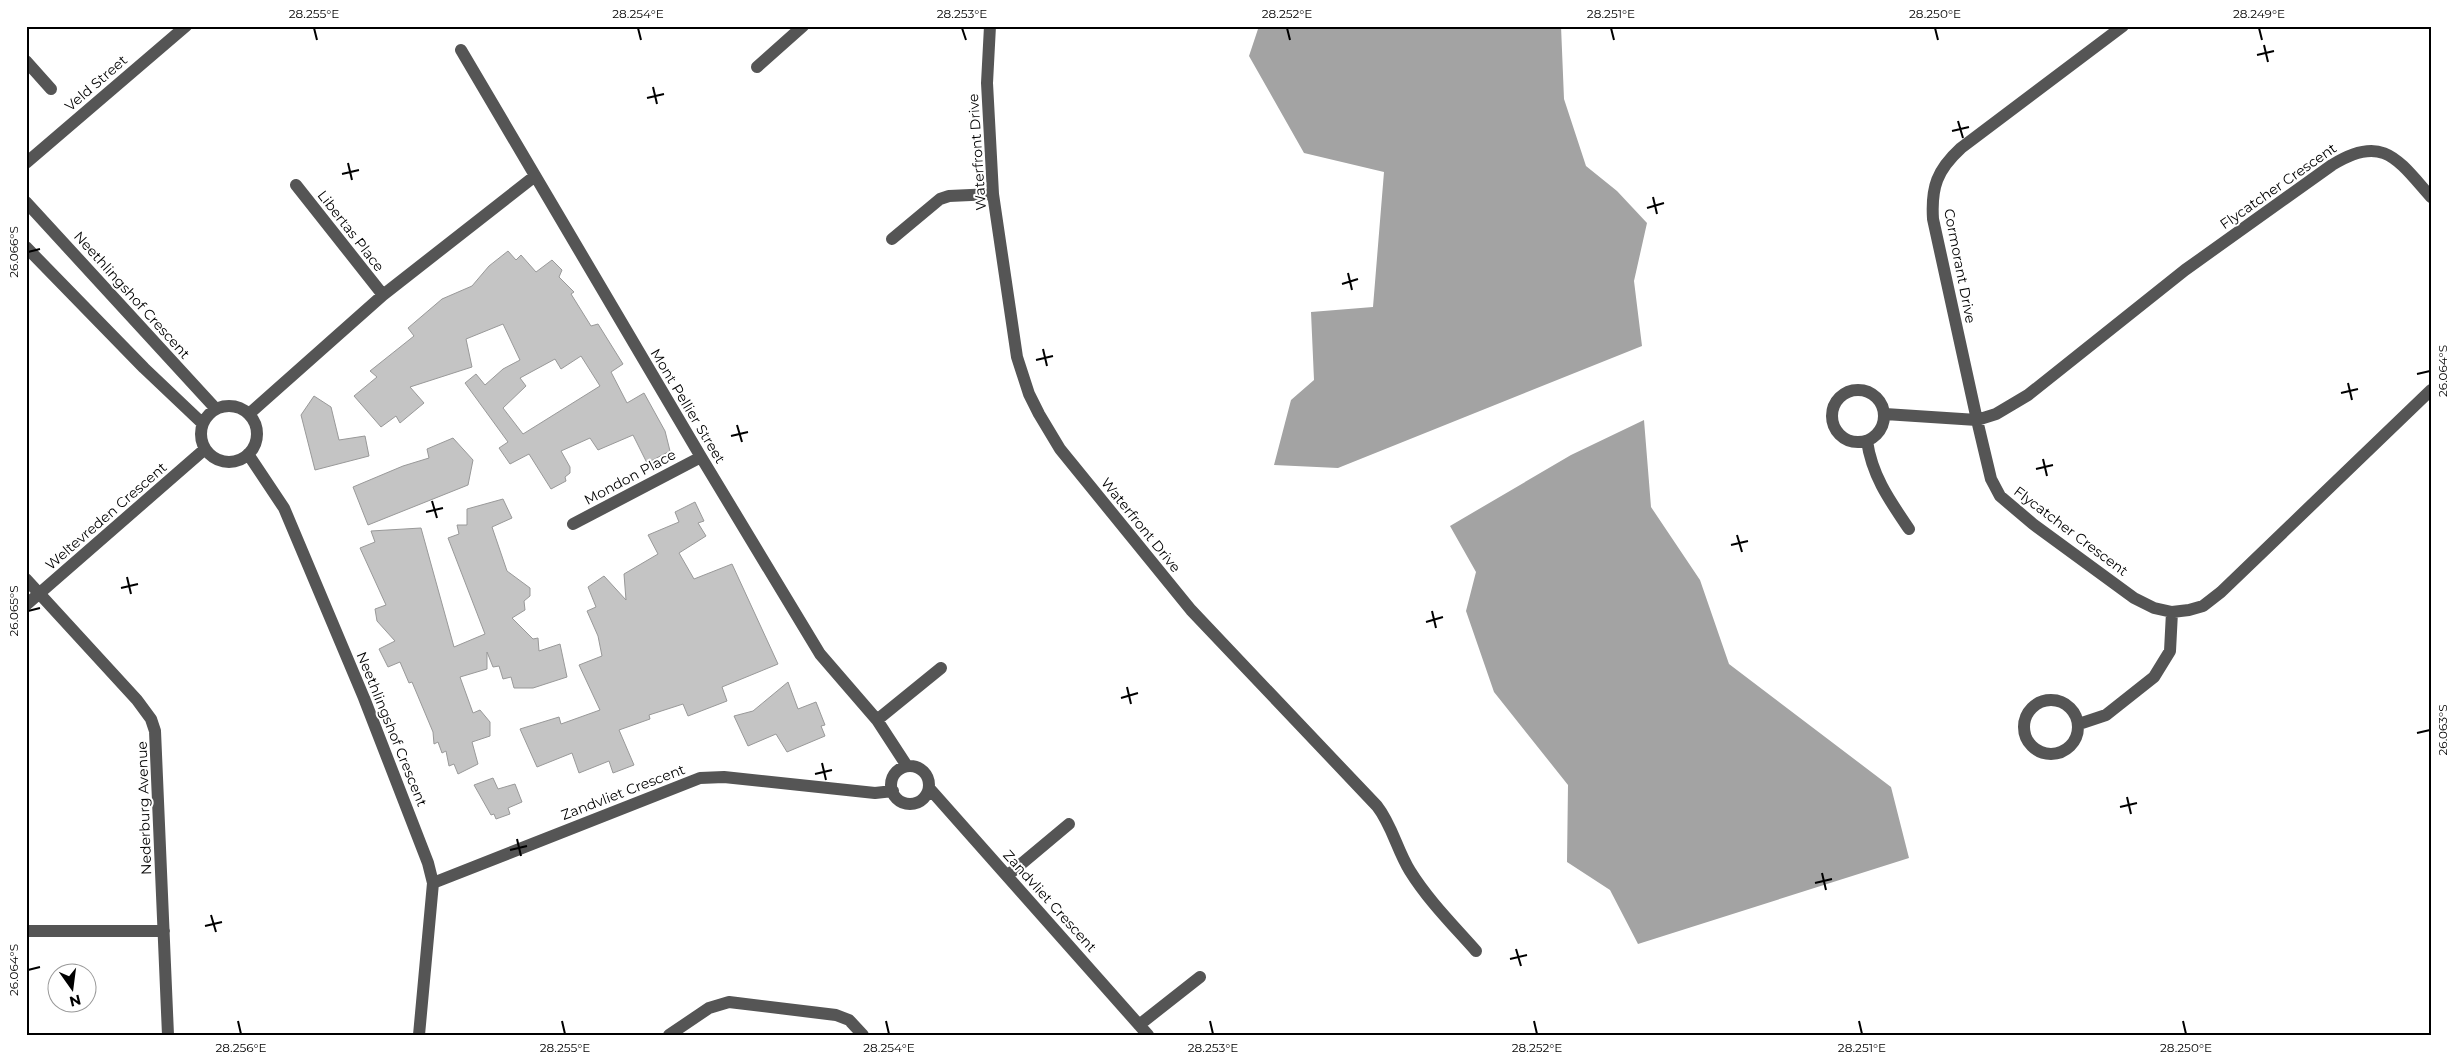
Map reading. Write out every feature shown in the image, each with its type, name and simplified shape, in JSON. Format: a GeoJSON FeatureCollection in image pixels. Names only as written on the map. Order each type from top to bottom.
{"type":"FeatureCollection","features":[{"type":"Feature","properties":{"kind":"street","name":"Veld Street"},"geometry":{"type":"LineString","coordinates":[[26,163],[186,26]]}},
{"type":"Feature","properties":{"kind":"street"},"geometry":{"type":"LineString","coordinates":[[757,67],[803,26]]}},
{"type":"Feature","properties":{"kind":"street","name":"Waterfront Drive"},"geometry":{"type":"LineString","coordinates":[[990,26],[987,83],[993,194],[1017,357],[1029,394],[1047,430],[1060,449],[1191,610],[1377,806],[1388,823],[1402,857],[1419,885],[1476,952]]}},
{"type":"Feature","properties":{"kind":"street","name":"Cormorant Drive"},"geometry":{"type":"LineString","coordinates":[[1977,420],[1933,219],[1933,188],[1944,166],[1961,148],[2123,26]]}},
{"type":"Feature","properties":{"kind":"street","name":"Mont Pellier Street"},"geometry":{"type":"LineString","coordinates":[[462,50],[701,457],[820,654],[877,720],[907,766]]}},
{"type":"Feature","properties":{"kind":"street"},"geometry":{"type":"LineString","coordinates":[[26,61],[51,89]]}},
{"type":"Feature","properties":{"kind":"street","name":"Flycatcher Crescent"},"geometry":{"type":"LineString","coordinates":[[2431,197],[2389,154],[2376,150],[2364,150],[2342,158],[2185,270],[2028,395],[1996,414],[1977,420],[1991,479],[2000,496],[2033,524],[2134,598],[2154,608],[2172,612],[2189,610],[2213,600],[2431,390]]}},
{"type":"Feature","properties":{"kind":"street"},"geometry":{"type":"LineString","coordinates":[[249,414],[383,296],[535,176]]}},
{"type":"Feature","properties":{"kind":"street","name":"Libertas Place"},"geometry":{"type":"LineString","coordinates":[[296,185],[383,296]]}},
{"type":"Feature","properties":{"kind":"street"},"geometry":{"type":"LineString","coordinates":[[892,239],[940,199],[949,196],[993,194]]}},
{"type":"Feature","properties":{"kind":"street","name":"Neethlingshof Crescent"},"geometry":{"type":"LineString","coordinates":[[26,202],[216,408]]}},
{"type":"Feature","properties":{"kind":"street"},"geometry":{"type":"LineString","coordinates":[[26,247],[144,368],[202,423]]}},
{"type":"Feature","properties":{"kind":"street"},"geometry":{"type":"LineString","coordinates":[[1862,389],[1868,392],[1881,402],[1885,414],[1883,425],[1877,435],[1867,441],[1855,443],[1844,439],[1835,430],[1831,419],[1832,407],[1839,396],[1850,390],[1862,389]]}},
{"type":"Feature","properties":{"kind":"street"},"geometry":{"type":"LineString","coordinates":[[239,407],[249,414],[255,423],[257,434],[254,445],[248,454],[238,460],[225,462],[214,457],[205,449],[201,432],[202,423],[216,408],[239,407]]}},
{"type":"Feature","properties":{"kind":"street"},"geometry":{"type":"LineString","coordinates":[[1885,414],[1977,420]]}},
{"type":"Feature","properties":{"kind":"street"},"geometry":{"type":"LineString","coordinates":[[1867,441],[1880,486],[1909,529]]}},
{"type":"Feature","properties":{"kind":"street","name":"Weltevreden Crescent"},"geometry":{"type":"LineString","coordinates":[[26,605],[205,449]]}},
{"type":"Feature","properties":{"kind":"street","name":"Neethlingshof Crescent"},"geometry":{"type":"LineString","coordinates":[[248,454],[276,494],[288,517],[364,698],[423,848],[433,883],[419,1035]]}},
{"type":"Feature","properties":{"kind":"street","name":"Mondon Place"},"geometry":{"type":"LineString","coordinates":[[573,524],[701,457]]}},
{"type":"Feature","properties":{"kind":"street","name":"Nederburg Avenue"},"geometry":{"type":"LineString","coordinates":[[26,580],[137,700],[151,719],[157,746],[168,1035]]}},
{"type":"Feature","properties":{"kind":"street"},"geometry":{"type":"LineString","coordinates":[[2079,724],[2106,715],[2154,677],[2170,651],[2172,612]]}},
{"type":"Feature","properties":{"kind":"street"},"geometry":{"type":"LineString","coordinates":[[877,720],[941,668]]}},
{"type":"Feature","properties":{"kind":"street"},"geometry":{"type":"LineString","coordinates":[[2054,700],[2066,704],[2075,712],[2079,724],[2078,736],[2072,746],[2061,753],[2049,755],[2037,751],[2028,742],[2024,731],[2025,719],[2032,708],[2042,702],[2054,700]]}},
{"type":"Feature","properties":{"kind":"street"},"geometry":{"type":"LineString","coordinates":[[907,766],[918,767],[925,772],[929,779],[929,788],[926,795],[912,804],[897,798],[893,792],[894,774],[907,766]]}},
{"type":"Feature","properties":{"kind":"street","name":"Zandvliet Crescent"},"geometry":{"type":"LineString","coordinates":[[433,883],[700,778],[724,778],[865,792],[893,792]]}},
{"type":"Feature","properties":{"kind":"street","name":"Zandvliet Crescent"},"geometry":{"type":"LineString","coordinates":[[929,788],[1144,1030]]}},
{"type":"Feature","properties":{"kind":"street"},"geometry":{"type":"LineString","coordinates":[[1007,876],[1069,824]]}},
{"type":"Feature","properties":{"kind":"street"},"geometry":{"type":"LineString","coordinates":[[26,931],[164,930]]}},
{"type":"Feature","properties":{"kind":"street"},"geometry":{"type":"LineString","coordinates":[[1144,1030],[1200,977]]}},
{"type":"Feature","properties":{"kind":"street"},"geometry":{"type":"LineString","coordinates":[[669,1035],[709,1008],[729,1002],[836,1016],[849,1020],[863,1035]]}},
{"type":"Feature","properties":{"kind":"shaded area"},"geometry":{"type":"Polygon","coordinates":[[[1259,26],[1561,26],[1564,99],[1586,166],[1617,191],[1647,223],[1634,281],[1642,346],[1338,468],[1274,465],[1291,400],[1314,380],[1311,312],[1373,307],[1384,172],[1304,153],[1249,56],[1259,26]]]}},
{"type":"Feature","properties":{"kind":"shaded area"},"geometry":{"type":"Polygon","coordinates":[[[1644,420],[1651,507],[1700,580],[1729,664],[1891,787],[1909,858],[1638,944],[1610,890],[1567,862],[1568,785],[1494,692],[1466,611],[1476,572],[1450,526],[1571,455],[1644,420]]]}},
{"type":"Feature","properties":{"kind":"building"},"geometry":{"type":"Polygon","coordinates":[[[508,251],[516,260],[521,255],[536,272],[552,260],[562,270],[559,277],[574,292],[571,294],[591,326],[598,324],[623,364],[611,372],[627,403],[644,393],[665,431],[670,451],[647,463],[633,435],[598,450],[590,438],[561,451],[570,467],[570,473],[565,477],[566,481],[551,489],[529,454],[510,464],[499,448],[508,442],[465,383],[476,374],[485,385],[503,369],[520,360],[503,324],[466,339],[472,367],[410,387],[424,403],[400,423],[396,416],[381,427],[354,396],[377,377],[370,371],[414,336],[408,328],[442,299],[472,286],[489,266],[508,251]],[[581,356],[561,369],[555,359],[520,378],[526,386],[503,408],[523,434],[600,386],[581,356]]]}},
{"type":"Feature","properties":{"kind":"building"},"geometry":{"type":"Polygon","coordinates":[[[314,396],[331,407],[339,440],[365,436],[369,456],[315,470],[301,415],[314,396]]]}},
{"type":"Feature","properties":{"kind":"building"},"geometry":{"type":"Polygon","coordinates":[[[453,438],[473,460],[468,485],[368,525],[353,487],[403,466],[429,458],[427,449],[453,438]]]}},
{"type":"Feature","properties":{"kind":"building"},"geometry":{"type":"Polygon","coordinates":[[[503,499],[512,518],[492,527],[507,571],[530,588],[530,596],[524,601],[525,610],[512,618],[533,639],[538,638],[539,651],[560,644],[567,677],[533,688],[514,688],[511,677],[503,679],[499,666],[493,667],[487,652],[487,669],[460,677],[473,713],[480,710],[490,722],[490,736],[472,742],[478,764],[458,774],[454,764],[449,766],[446,751],[442,753],[438,742],[434,744],[433,732],[412,682],[409,683],[400,662],[388,667],[379,649],[395,641],[377,621],[375,609],[386,605],[360,548],[375,542],[371,531],[421,528],[454,647],[485,634],[448,538],[459,534],[457,525],[467,525],[467,509],[503,499]]]}},
{"type":"Feature","properties":{"kind":"building"},"geometry":{"type":"Polygon","coordinates":[[[695,502],[704,521],[698,523],[706,536],[679,553],[694,579],[732,564],[778,664],[722,687],[727,701],[688,716],[683,704],[649,715],[650,719],[619,730],[634,765],[613,773],[609,761],[579,773],[572,753],[537,767],[520,729],[559,717],[561,724],[600,710],[579,665],[602,656],[598,636],[587,611],[596,607],[588,587],[604,576],[626,600],[624,574],[658,554],[648,535],[679,522],[675,512],[695,502]]]}},
{"type":"Feature","properties":{"kind":"building"},"geometry":{"type":"Polygon","coordinates":[[[788,682],[798,709],[816,702],[825,725],[821,726],[825,736],[787,752],[776,734],[748,746],[734,716],[753,711],[788,682]]]}},
{"type":"Feature","properties":{"kind":"building"},"geometry":{"type":"Polygon","coordinates":[[[493,778],[498,789],[515,784],[522,802],[508,808],[510,814],[496,819],[494,814],[491,815],[474,785],[493,778]]]}}]}
